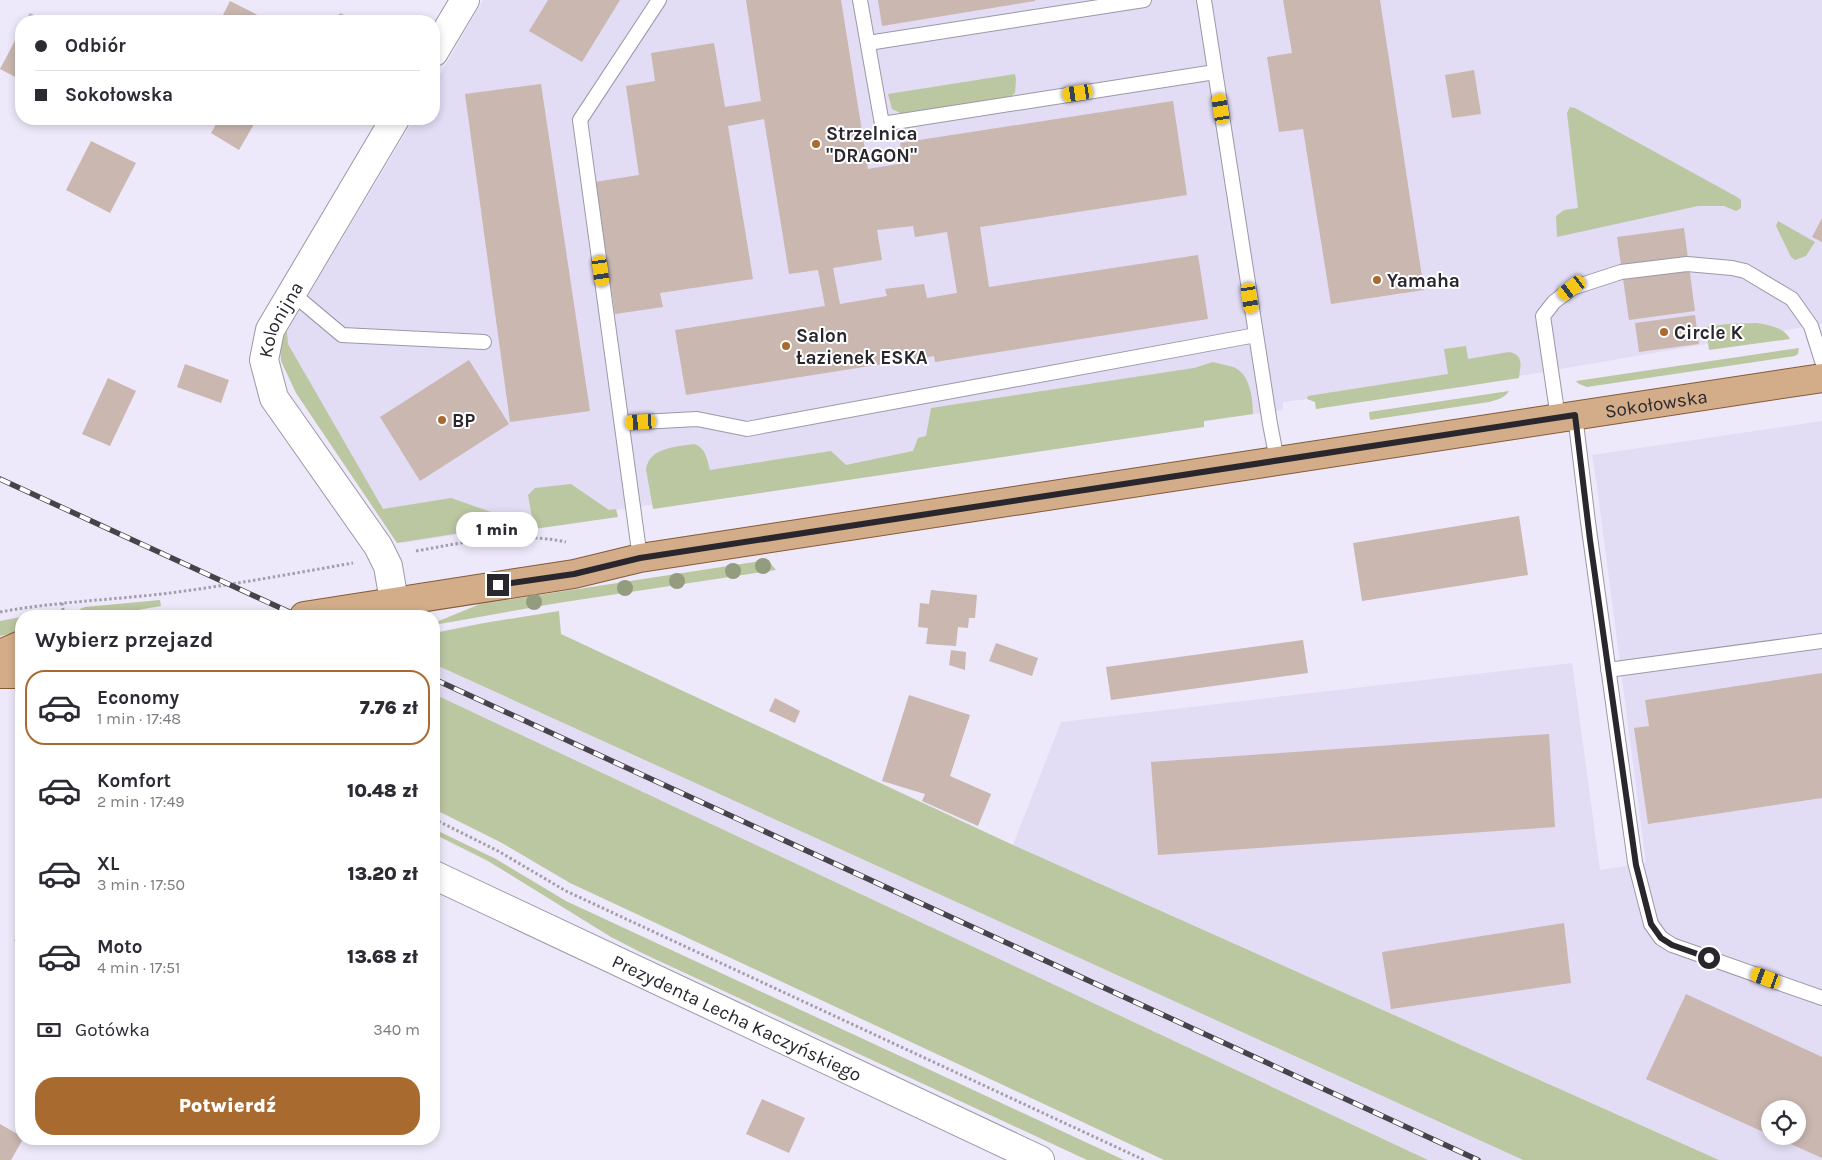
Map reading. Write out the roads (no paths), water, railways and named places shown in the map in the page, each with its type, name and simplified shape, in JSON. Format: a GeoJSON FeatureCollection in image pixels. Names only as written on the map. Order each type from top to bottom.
{"type":"FeatureCollection","features":[{"type":"Feature","properties":{"kind":"main road"},"geometry":{"type":"LineString","coordinates":[[440,42],[465,0]]}},
{"type":"Feature","properties":{"kind":"main road","name":"Kolonijna"},"geometry":{"type":"LineString","coordinates":[[391,125],[270,330],[264,360],[274,398],[384,557],[388,566],[394,601]]}},
{"type":"Feature","properties":{"kind":"main road","name":"Sokołowska"},"geometry":{"type":"LineString","coordinates":[[340,610],[574,574],[640,558],[1822,378]]}},
{"type":"Feature","properties":{"kind":"main road"},"geometry":{"type":"LineString","coordinates":[[0,654],[15,648]]}},
{"type":"Feature","properties":{"kind":"main road"},"geometry":{"type":"LineString","coordinates":[[0,674],[15,674]]}},
{"type":"Feature","properties":{"kind":"main road","name":"Prezydenta Lecha Kaczyńskiego"},"geometry":{"type":"LineString","coordinates":[[440,878],[1040,1160]]}},
{"type":"Feature","properties":{"kind":"lane"},"geometry":{"type":"LineString","coordinates":[[640,558],[580,120],[659,0]]}},
{"type":"Feature","properties":{"kind":"lane"},"geometry":{"type":"LineString","coordinates":[[860,0],[882,124],[1215,72]]}},
{"type":"Feature","properties":{"kind":"lane"},"geometry":{"type":"LineString","coordinates":[[868,43],[1144,0]]}},
{"type":"Feature","properties":{"kind":"lane"},"geometry":{"type":"LineString","coordinates":[[1204,0],[1277,460]]}},
{"type":"Feature","properties":{"kind":"lane"},"geometry":{"type":"LineString","coordinates":[[1822,361],[1811,326],[1792,299],[1745,271],[1732,268],[1687,264],[1620,272],[1572,288],[1554,302],[1543,316],[1567,416],[1608,670],[1635,862],[1651,924],[1661,938],[1672,945],[1822,998]]}},
{"type":"Feature","properties":{"kind":"lane"},"geometry":{"type":"LineString","coordinates":[[292,293],[342,335],[484,342]]}},
{"type":"Feature","properties":{"kind":"lane"},"geometry":{"type":"LineString","coordinates":[[622,423],[696,419],[747,429],[1256,335]]}},
{"type":"Feature","properties":{"kind":"lane"},"geometry":{"type":"LineString","coordinates":[[1608,670],[1822,641]]}},
{"type":"Feature","properties":{"kind":"railway"},"geometry":{"type":"LineString","coordinates":[[0,479],[285,610]]}},
{"type":"Feature","properties":{"kind":"railway"},"geometry":{"type":"LineString","coordinates":[[440,682],[1478,1160]]}},
{"type":"Feature","properties":{"kind":"place","name":"Strzelnica \"DRAGON\""},"geometry":{"type":"Point","coordinates":[816,144]}},
{"type":"Feature","properties":{"kind":"place","name":"Yamaha"},"geometry":{"type":"Point","coordinates":[1377,280]}},
{"type":"Feature","properties":{"kind":"place","name":"Circle K"},"geometry":{"type":"Point","coordinates":[1664,332]}},
{"type":"Feature","properties":{"kind":"place","name":"Salon Łazienek ESKA"},"geometry":{"type":"Point","coordinates":[786,346]}},
{"type":"Feature","properties":{"kind":"place","name":"BP"},"geometry":{"type":"Point","coordinates":[442,420]}}]}
